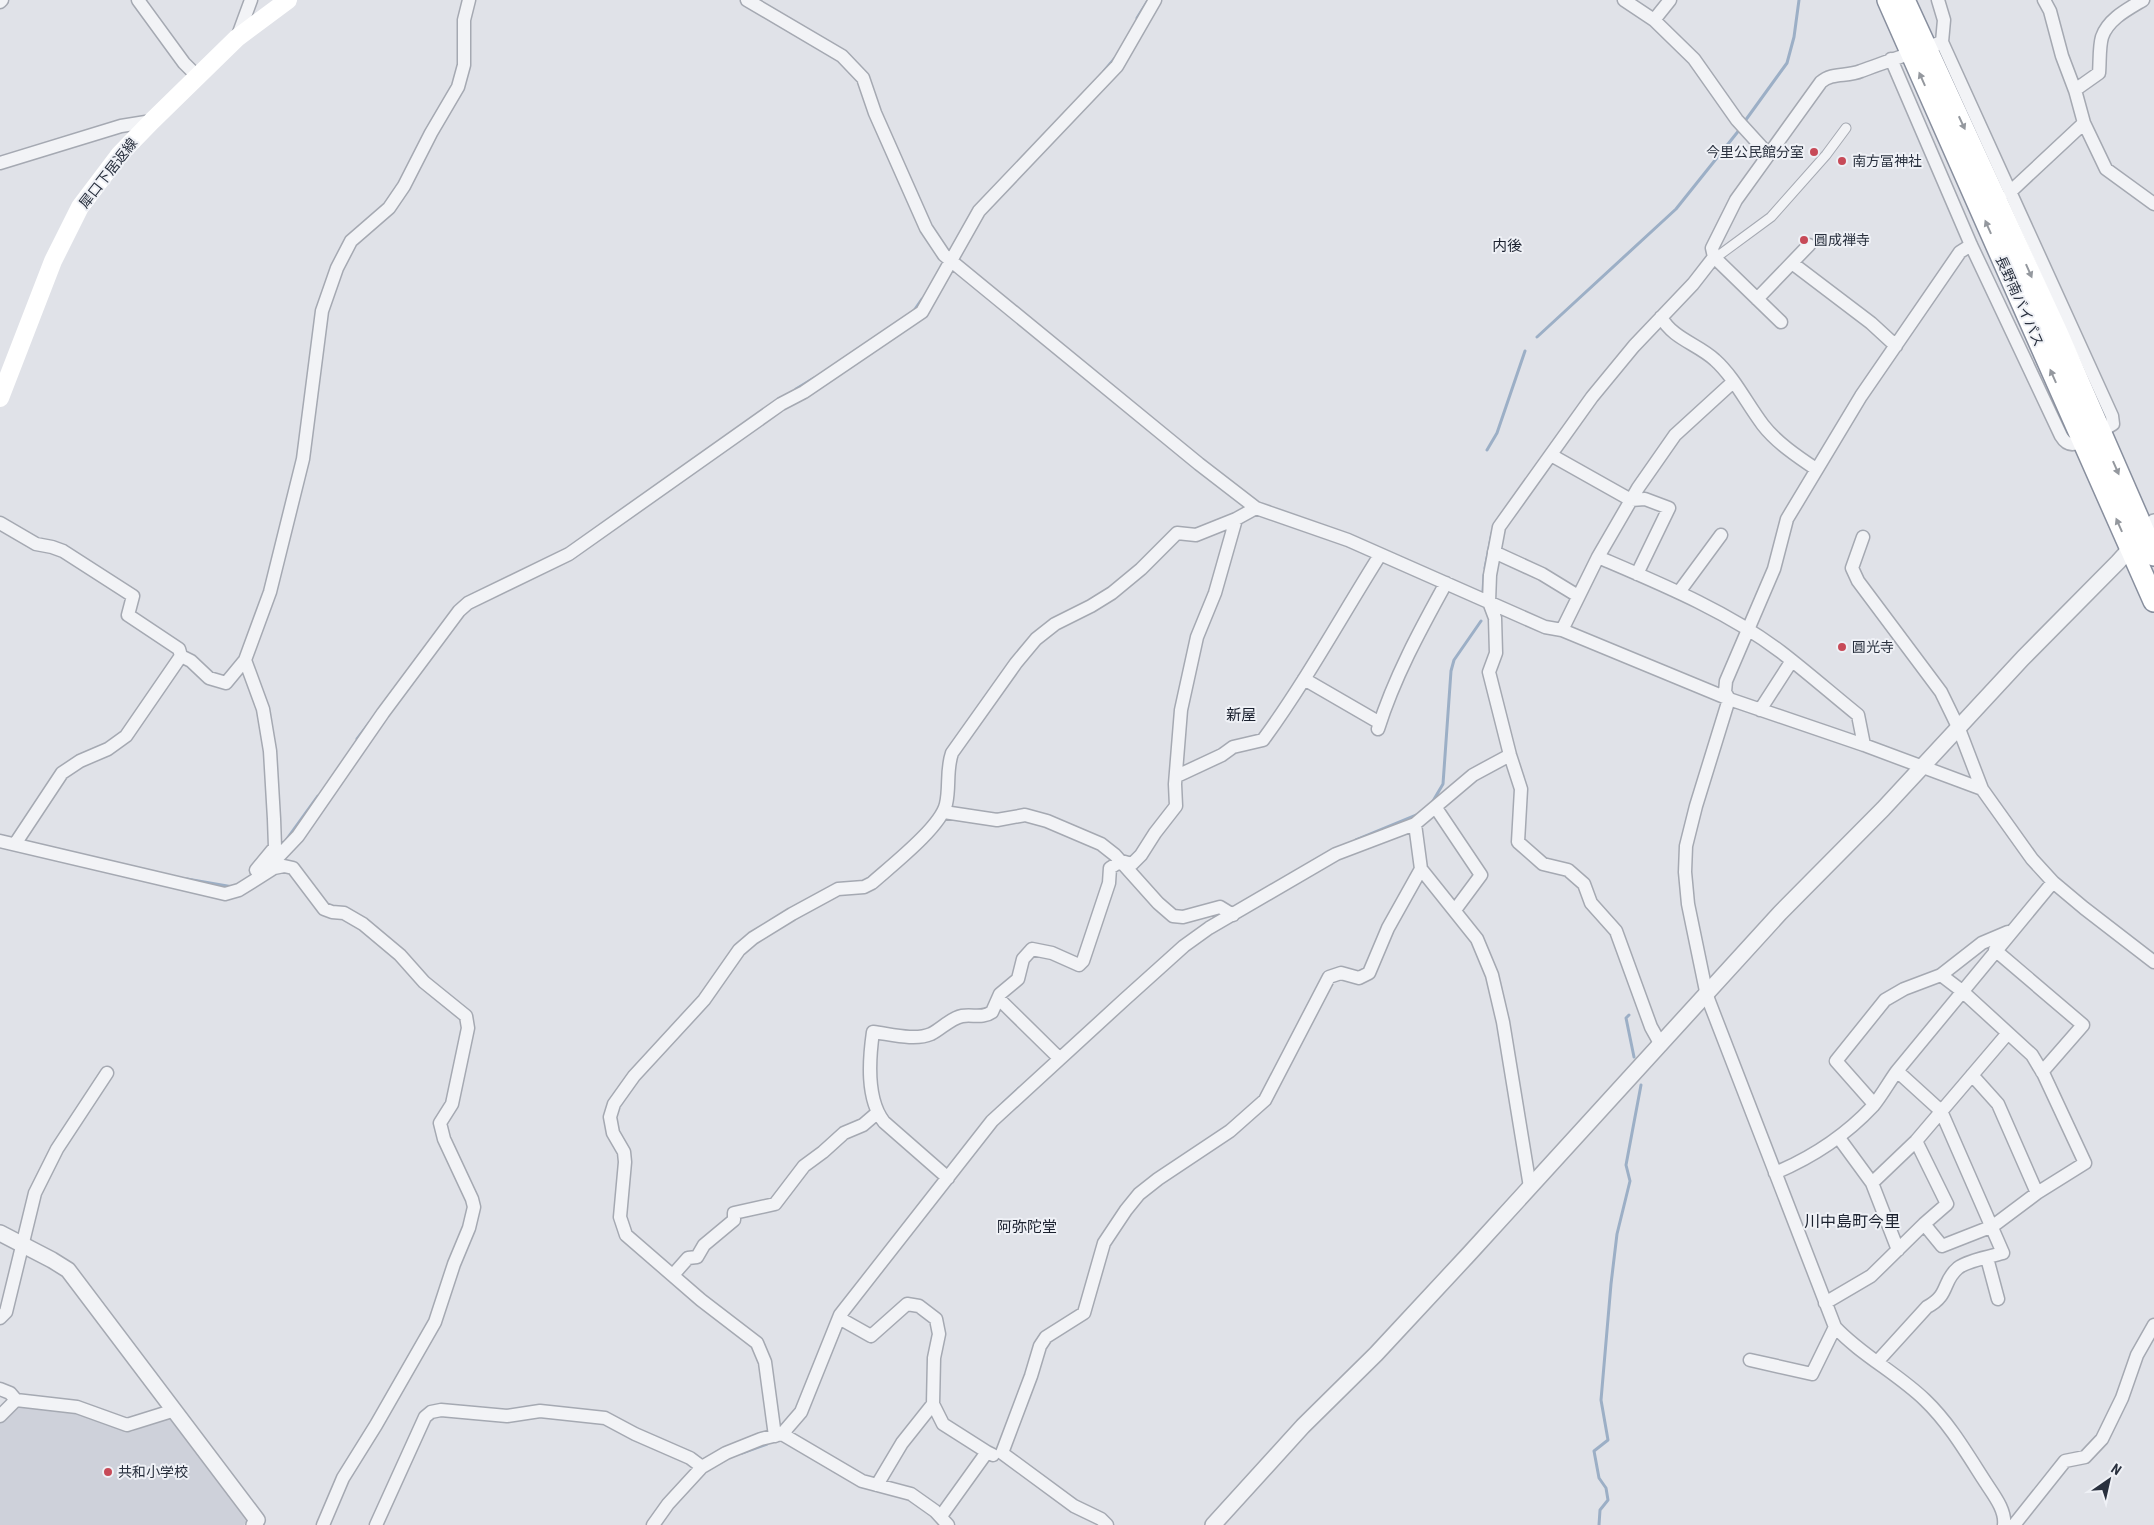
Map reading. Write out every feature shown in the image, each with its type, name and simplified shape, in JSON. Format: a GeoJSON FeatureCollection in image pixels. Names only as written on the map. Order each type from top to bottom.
{"type":"FeatureCollection","features":[{"type":"Feature","properties":{"kind":"highway","name":"長野南バイパス"},"geometry":{"type":"LineString","coordinates":[[1888,0],[1917,50],[2058,335],[2130,548],[2154,601]]}},
{"type":"Feature","properties":{"kind":"highway","name":"長野南バイパス"},"geometry":{"type":"LineString","coordinates":[[1904,0],[1917,50]]}},
{"type":"Feature","properties":{"kind":"highway","name":"長野南バイパス"},"geometry":{"type":"LineString","coordinates":[[2091,437],[2149,528],[2154,555]]}},
{"type":"Feature","properties":{"kind":"main road","name":"犀口下居返線"},"geometry":{"type":"LineString","coordinates":[[0,398],[53,261],[80,207],[120,154],[152,121],[237,38],[288,0]]}},
{"type":"Feature","properties":{"kind":"street"},"geometry":{"type":"LineString","coordinates":[[138,0],[184,63],[198,77]]}},
{"type":"Feature","properties":{"kind":"street"},"geometry":{"type":"LineString","coordinates":[[237,38],[251,0]]}},
{"type":"Feature","properties":{"kind":"street"},"geometry":{"type":"LineString","coordinates":[[0,523],[36,544],[52,547],[63,552],[133,596],[128,615],[179,648],[181,656],[190,661],[209,678],[226,682],[245,660],[270,592],[303,459],[322,311],[337,268],[351,241],[389,208],[404,186],[431,133],[458,87],[464,65],[464,20],[469,0]]}},
{"type":"Feature","properties":{"kind":"street"},"geometry":{"type":"LineString","coordinates":[[747,0],[842,56],[863,78],[875,113],[926,228],[948,258],[1176,446],[1256,508],[1348,540],[1545,627],[1562,630],[1728,699],[1864,745],[1921,768],[1982,789]]}},
{"type":"Feature","properties":{"kind":"street"},"geometry":{"type":"LineString","coordinates":[[259,877],[298,836],[383,713],[459,611],[468,603],[569,554],[781,404],[804,392],[922,312],[948,258],[979,211],[1117,66],[1155,0]]}},
{"type":"Feature","properties":{"kind":"street"},"geometry":{"type":"LineString","coordinates":[[1624,0],[1654,20],[1694,59],[1737,120],[1768,154]]}},
{"type":"Feature","properties":{"kind":"street"},"geometry":{"type":"LineString","coordinates":[[1654,20],[1670,0]]}},
{"type":"Feature","properties":{"kind":"street"},"geometry":{"type":"LineString","coordinates":[[1781,322],[1714,257],[1712,248],[1736,200],[1821,82],[1827,77],[1860,72],[1917,50],[1944,20],[1938,0]]}},
{"type":"Feature","properties":{"kind":"street"},"geometry":{"type":"LineString","coordinates":[[2044,0],[2050,11],[2062,56],[2076,93],[2084,123],[2106,169],[2154,204]]}},
{"type":"Feature","properties":{"kind":"street"},"geometry":{"type":"LineString","coordinates":[[2076,93],[2075,90],[2099,73],[2102,37],[2107,28],[2124,11],[2143,0]]}},
{"type":"Feature","properties":{"kind":"street"},"geometry":{"type":"LineString","coordinates":[[1917,50],[2009,193],[2112,416],[2113,424],[2074,445],[2064,441],[1972,245],[1917,50]]}},
{"type":"Feature","properties":{"kind":"street"},"geometry":{"type":"LineString","coordinates":[[0,163],[120,126],[152,121]]}},
{"type":"Feature","properties":{"kind":"street"},"geometry":{"type":"LineString","coordinates":[[2009,193],[2084,123]]}},
{"type":"Feature","properties":{"kind":"street"},"geometry":{"type":"LineString","coordinates":[[1661,1044],[1651,1027],[1616,931],[1591,903],[1584,884],[1568,870],[1544,864],[1518,842],[1521,789],[1510,755],[1489,672],[1496,653],[1495,618],[1488,602],[1499,527],[1592,397],[1634,346],[1693,284],[1714,257],[1771,217],[1826,155],[1846,128]]}},
{"type":"Feature","properties":{"kind":"street"},"geometry":{"type":"LineString","coordinates":[[1757,299],[1809,245]]}},
{"type":"Feature","properties":{"kind":"street"},"geometry":{"type":"LineString","coordinates":[[1972,245],[1960,252],[1862,396],[1787,519],[1774,569],[1726,681],[1725,692],[1728,699],[1686,846],[1684,872],[1688,904],[1707,996],[1824,1303],[1835,1327],[1846,1339],[1925,1399],[1945,1420],[1999,1504],[2004,1525]]}},
{"type":"Feature","properties":{"kind":"street"},"geometry":{"type":"LineString","coordinates":[[1792,263],[1871,323],[1896,346]]}},
{"type":"Feature","properties":{"kind":"street"},"geometry":{"type":"LineString","coordinates":[[1661,317],[1668,327],[1680,338],[1715,360],[1733,382],[1764,427],[1797,456],[1816,469]]}},
{"type":"Feature","properties":{"kind":"street"},"geometry":{"type":"LineString","coordinates":[[1562,630],[1598,557],[1631,500],[1675,435],[1733,382]]}},
{"type":"Feature","properties":{"kind":"street"},"geometry":{"type":"LineString","coordinates":[[1551,455],[1631,500],[1645,499],[1668,508],[1637,574]]}},
{"type":"Feature","properties":{"kind":"street"},"geometry":{"type":"LineString","coordinates":[[778,1435],[765,1362],[757,1343],[701,1300],[626,1235],[620,1216],[626,1162],[624,1152],[613,1133],[611,1125],[610,1117],[614,1104],[634,1076],[704,1000],[739,950],[753,938],[838,889],[864,887],[872,883],[934,826],[944,812],[949,761],[952,753],[1016,663],[1036,639],[1055,624],[1112,593],[1141,569],[1177,533],[1196,535],[1236,519],[1256,508]]}},
{"type":"Feature","properties":{"kind":"street"},"geometry":{"type":"LineString","coordinates":[[948,1178],[884,1122],[878,1113],[870,1068],[873,1032],[920,1037],[930,1035],[960,1016],[972,1015],[983,1017],[988,1015],[992,1012],[1005,988],[1018,978],[1022,959],[1032,949],[1052,953],[1079,965],[1083,961],[1109,883],[1110,868],[1121,862],[1132,864],[1141,855],[1176,806],[1175,784],[1180,718],[1196,637],[1216,593],[1236,519]]}},
{"type":"Feature","properties":{"kind":"street"},"geometry":{"type":"LineString","coordinates":[[1213,1525],[1304,1426],[1376,1354],[1707,996],[1780,913],[1959,729],[2022,658],[2149,528]]}},
{"type":"Feature","properties":{"kind":"street"},"geometry":{"type":"LineString","coordinates":[[1679,592],[1722,535]]}},
{"type":"Feature","properties":{"kind":"street"},"geometry":{"type":"LineString","coordinates":[[1864,537],[1852,568],[1858,581],[1941,692],[1959,729],[1982,789],[2032,859],[2053,882],[2154,962]]}},
{"type":"Feature","properties":{"kind":"street"},"geometry":{"type":"LineString","coordinates":[[1494,552],[1542,574],[1578,596]]}},
{"type":"Feature","properties":{"kind":"street"},"geometry":{"type":"LineString","coordinates":[[1177,776],[1222,756],[1233,747],[1263,740],[1291,700],[1380,555]]}},
{"type":"Feature","properties":{"kind":"street"},"geometry":{"type":"LineString","coordinates":[[1598,557],[1679,592],[1748,630],[1782,653],[1858,715],[1864,745]]}},
{"type":"Feature","properties":{"kind":"street"},"geometry":{"type":"LineString","coordinates":[[1304,679],[1379,726],[1415,640],[1446,583]]}},
{"type":"Feature","properties":{"kind":"street"},"geometry":{"type":"LineString","coordinates":[[16,841],[62,773],[80,761],[108,749],[126,736],[181,656]]}},
{"type":"Feature","properties":{"kind":"street"},"geometry":{"type":"LineString","coordinates":[[245,660],[263,709],[270,750],[275,847],[254,873],[259,877]]}},
{"type":"Feature","properties":{"kind":"street"},"geometry":{"type":"LineString","coordinates":[[1760,710],[1792,662]]}},
{"type":"Feature","properties":{"kind":"street"},"geometry":{"type":"LineString","coordinates":[[653,1525],[668,1504],[702,1467],[726,1453],[761,1439],[778,1435],[801,1412],[839,1318],[992,1121],[1059,1058],[1184,946],[1209,928],[1336,854],[1415,824],[1473,775],[1510,755]]}},
{"type":"Feature","properties":{"kind":"street"},"geometry":{"type":"LineString","coordinates":[[1436,808],[1481,875],[1455,910]]}},
{"type":"Feature","properties":{"kind":"street"},"geometry":{"type":"LineString","coordinates":[[944,812],[997,820],[1025,815],[1047,821],[1101,844],[1173,916],[1183,917],[1220,907],[1233,915]]}},
{"type":"Feature","properties":{"kind":"street"},"geometry":{"type":"LineString","coordinates":[[1415,824],[1421,869],[1477,939],[1492,975],[1505,1031],[1530,1187]]}},
{"type":"Feature","properties":{"kind":"street"},"geometry":{"type":"LineString","coordinates":[[0,841],[16,841],[225,894],[239,890],[274,868],[284,866],[293,868],[324,909],[344,913],[362,924],[400,956],[424,982],[462,1012],[468,1022],[452,1104],[440,1123],[444,1139],[474,1206],[469,1228],[454,1264],[435,1322],[376,1425],[343,1478],[323,1525]]}},
{"type":"Feature","properties":{"kind":"street"},"geometry":{"type":"LineString","coordinates":[[1002,1453],[1031,1376],[1040,1346],[1046,1337],[1084,1313],[1104,1243],[1126,1210],[1139,1194],[1158,1179],[1230,1131],[1265,1100],[1329,977],[1340,973],[1359,978],[1369,973],[1388,928],[1421,869]]}},
{"type":"Feature","properties":{"kind":"street"},"geometry":{"type":"LineString","coordinates":[[1775,1173],[1801,1162],[1839,1138],[1874,1104],[1897,1071],[2053,882]]}},
{"type":"Feature","properties":{"kind":"street"},"geometry":{"type":"LineString","coordinates":[[1874,1104],[1836,1061],[1885,1000],[1941,975],[1982,943],[2013,930]]}},
{"type":"Feature","properties":{"kind":"street"},"geometry":{"type":"LineString","coordinates":[[1995,950],[2083,1025],[2042,1072]]}},
{"type":"Feature","properties":{"kind":"street"},"geometry":{"type":"LineString","coordinates":[[1924,1224],[1942,1246],[1993,1226],[2037,1193],[2085,1164],[2042,1072],[2032,1055],[1962,991],[1941,975]]}},
{"type":"Feature","properties":{"kind":"street"},"geometry":{"type":"LineString","coordinates":[[998,999],[1059,1058]]}},
{"type":"Feature","properties":{"kind":"street"},"geometry":{"type":"LineString","coordinates":[[1872,1183],[1916,1142],[2008,1033]]}},
{"type":"Feature","properties":{"kind":"street"},"geometry":{"type":"LineString","coordinates":[[1877,1362],[1927,1307],[1937,1302],[1944,1293],[1949,1279],[1958,1267],[2003,1253],[1993,1226],[1964,1166],[1941,1111],[1897,1071]]}},
{"type":"Feature","properties":{"kind":"street"},"geometry":{"type":"LineString","coordinates":[[0,1318],[6,1312],[35,1193],[57,1149],[108,1073]]}},
{"type":"Feature","properties":{"kind":"street"},"geometry":{"type":"LineString","coordinates":[[1972,1075],[1998,1104],[2037,1193]]}},
{"type":"Feature","properties":{"kind":"street"},"geometry":{"type":"LineString","coordinates":[[673,1275],[688,1258],[697,1257],[704,1245],[734,1220],[734,1213],[775,1204],[804,1166],[844,1133],[863,1125],[878,1113]]}},
{"type":"Feature","properties":{"kind":"street"},"geometry":{"type":"LineString","coordinates":[[1839,1138],[1872,1183],[1898,1250]]}},
{"type":"Feature","properties":{"kind":"street"},"geometry":{"type":"LineString","coordinates":[[1824,1303],[1872,1276],[1924,1224],[1947,1204],[1916,1142]]}},
{"type":"Feature","properties":{"kind":"street"},"geometry":{"type":"LineString","coordinates":[[0,1233],[68,1270],[258,1523]]}},
{"type":"Feature","properties":{"kind":"street"},"geometry":{"type":"LineString","coordinates":[[1986,1258],[1998,1299]]}},
{"type":"Feature","properties":{"kind":"street"},"geometry":{"type":"LineString","coordinates":[[839,1318],[871,1336],[907,1304],[919,1306],[936,1319],[939,1334],[934,1358],[933,1404],[943,1424],[993,1456],[1002,1453]]}},
{"type":"Feature","properties":{"kind":"street"},"geometry":{"type":"LineString","coordinates":[[2014,1525],[2065,1461],[2085,1456],[2102,1439],[2122,1398],[2137,1355],[2154,1325]]}},
{"type":"Feature","properties":{"kind":"street"},"geometry":{"type":"LineString","coordinates":[[1750,1360],[1812,1374],[1835,1327]]}},
{"type":"Feature","properties":{"kind":"street"},"geometry":{"type":"LineString","coordinates":[[0,1389],[10,1393],[16,1400],[77,1407],[127,1425],[175,1410]]}},
{"type":"Feature","properties":{"kind":"street"},"geometry":{"type":"LineString","coordinates":[[0,1416],[16,1400]]}},
{"type":"Feature","properties":{"kind":"street"},"geometry":{"type":"LineString","coordinates":[[877,1484],[902,1442],[933,1404]]}},
{"type":"Feature","properties":{"kind":"street"},"geometry":{"type":"LineString","coordinates":[[376,1525],[425,1417],[431,1412],[440,1410],[507,1416],[540,1411],[605,1418],[690,1458],[702,1467]]}},
{"type":"Feature","properties":{"kind":"street"},"geometry":{"type":"LineString","coordinates":[[778,1435],[862,1481],[912,1494],[944,1521],[987,1452]]}},
{"type":"Feature","properties":{"kind":"street"},"geometry":{"type":"LineString","coordinates":[[1002,1453],[1074,1506],[1101,1519],[1107,1525]]}},
{"type":"Feature","properties":{"kind":"shaded area","name":"共和小学校"},"geometry":{"type":"Polygon","coordinates":[[[19,1405],[72,1411],[131,1432],[169,1417],[177,1420],[246,1513],[246,1522],[244,1525],[0,1525],[0,1423],[19,1405]]]}},
{"type":"Feature","properties":{"kind":"waterway"},"geometry":{"type":"LineString","coordinates":[[1745,121],[1787,63],[1794,37],[1799,0]]}},
{"type":"Feature","properties":{"kind":"waterway"},"geometry":{"type":"LineString","coordinates":[[1137,18],[1147,2]]}},
{"type":"Feature","properties":{"kind":"waterway"},"geometry":{"type":"LineString","coordinates":[[1104,71],[1115,58]]}},
{"type":"Feature","properties":{"kind":"waterway"},"geometry":{"type":"LineString","coordinates":[[1537,337],[1676,209],[1740,129]]}},
{"type":"Feature","properties":{"kind":"waterway"},"geometry":{"type":"LineString","coordinates":[[913,312],[922,299]]}},
{"type":"Feature","properties":{"kind":"waterway"},"geometry":{"type":"LineString","coordinates":[[1487,450],[1497,433],[1525,351]]}},
{"type":"Feature","properties":{"kind":"waterway"},"geometry":{"type":"LineString","coordinates":[[796,389],[814,378]]}},
{"type":"Feature","properties":{"kind":"waterway"},"geometry":{"type":"LineString","coordinates":[[1485,568],[1492,533]]}},
{"type":"Feature","properties":{"kind":"waterway"},"geometry":{"type":"LineString","coordinates":[[1483,591],[1484,575]]}},
{"type":"Feature","properties":{"kind":"waterway"},"geometry":{"type":"LineString","coordinates":[[1433,801],[1443,784],[1451,671],[1454,660],[1481,621]]}},
{"type":"Feature","properties":{"kind":"waterway"},"geometry":{"type":"LineString","coordinates":[[357,739],[370,722]]}},
{"type":"Feature","properties":{"kind":"waterway"},"geometry":{"type":"LineString","coordinates":[[287,839],[318,796]]}},
{"type":"Feature","properties":{"kind":"waterway"},"geometry":{"type":"LineString","coordinates":[[1356,840],[1419,814]]}},
{"type":"Feature","properties":{"kind":"waterway"},"geometry":{"type":"LineString","coordinates":[[187,879],[233,887]]}},
{"type":"Feature","properties":{"kind":"waterway"},"geometry":{"type":"LineString","coordinates":[[1629,1015],[1626,1018],[1634,1057]]}},
{"type":"Feature","properties":{"kind":"waterway"},"geometry":{"type":"LineString","coordinates":[[1599,1525],[1600,1510],[1608,1500],[1606,1488],[1599,1478],[1594,1451],[1608,1440],[1601,1400],[1611,1284],[1617,1234],[1630,1181],[1626,1165],[1641,1085]]}},
{"type":"Feature","properties":{"kind":"waterway"},"geometry":{"type":"LineString","coordinates":[[1003,1103],[1019,1088]]}},
{"type":"Feature","properties":{"kind":"waterway"},"geometry":{"type":"LineString","coordinates":[[742,1453],[767,1444]]}},
{"type":"Feature","properties":{"kind":"place","name":"今里公民館分室"},"geometry":{"type":"Point","coordinates":[1814,152]}},
{"type":"Feature","properties":{"kind":"place","name":"南方冨神社"},"geometry":{"type":"Point","coordinates":[1842,161]}},
{"type":"Feature","properties":{"kind":"place","name":"圓成禅寺"},"geometry":{"type":"Point","coordinates":[1804,240]}},
{"type":"Feature","properties":{"kind":"place","name":"圓光寺"},"geometry":{"type":"Point","coordinates":[1842,647]}},
{"type":"Feature","properties":{"kind":"place","name":"共和小学校"},"geometry":{"type":"Point","coordinates":[108,1472]}},
{"type":"Feature","properties":{"kind":"district","name":"内後"},"geometry":{"type":"Point","coordinates":[1507,246]}},
{"type":"Feature","properties":{"kind":"district","name":"新屋"},"geometry":{"type":"Point","coordinates":[1241,715]}},
{"type":"Feature","properties":{"kind":"district","name":"川中島町今里"},"geometry":{"type":"Point","coordinates":[1852,1221]}},
{"type":"Feature","properties":{"kind":"district","name":"阿弥陀堂"},"geometry":{"type":"Point","coordinates":[1027,1227]}}]}
